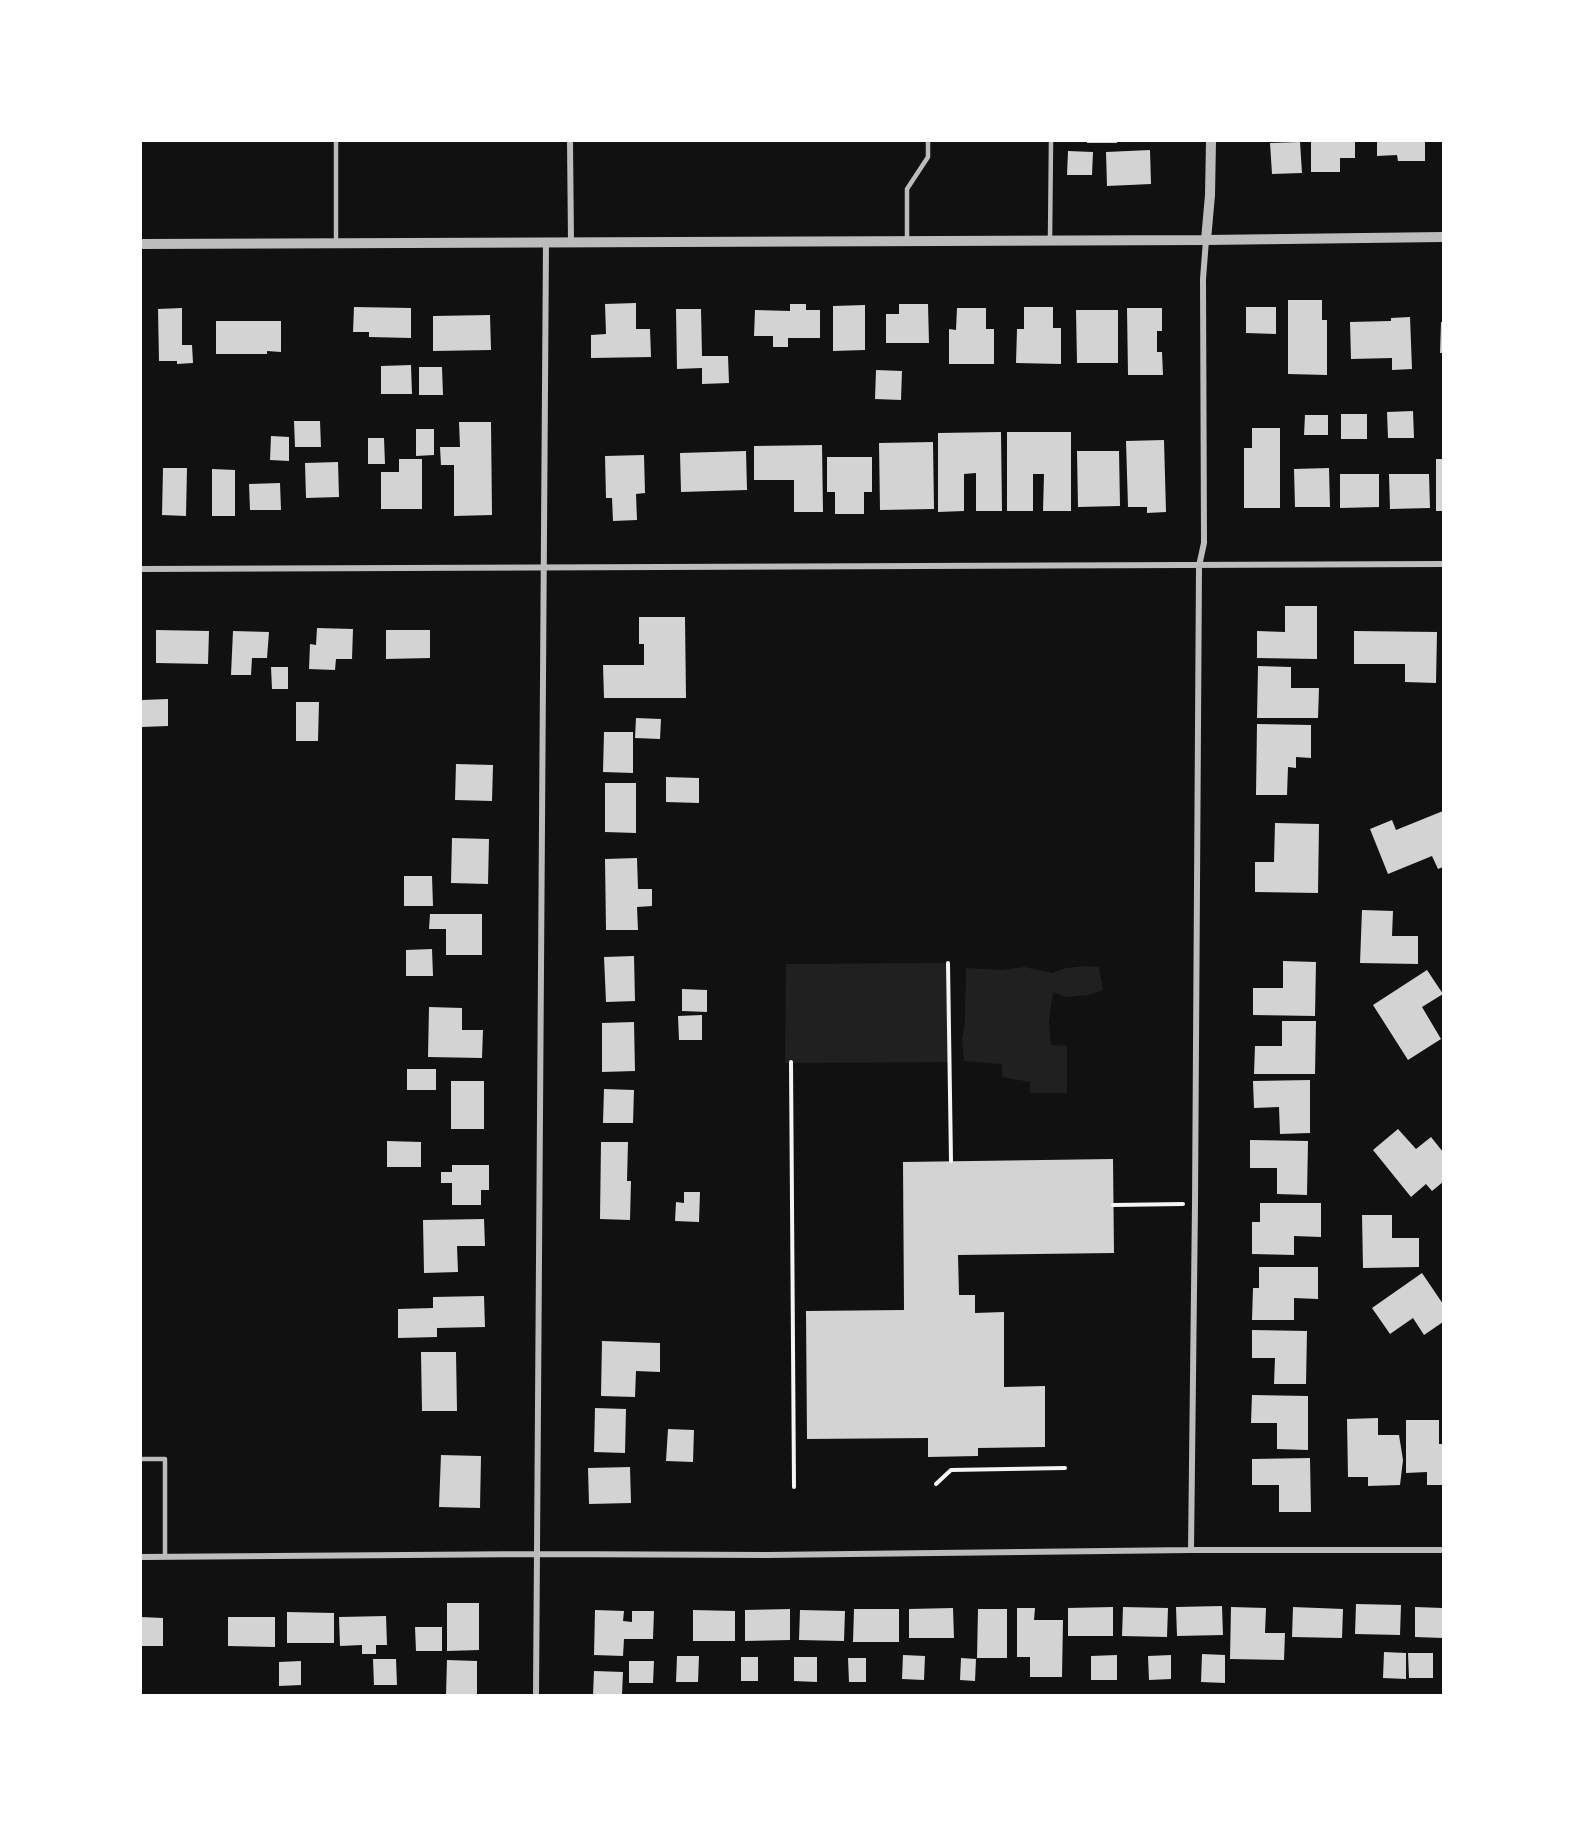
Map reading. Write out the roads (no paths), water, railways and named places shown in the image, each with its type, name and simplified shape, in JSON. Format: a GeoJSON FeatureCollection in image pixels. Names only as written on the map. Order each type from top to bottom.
{"type":"FeatureCollection","features":[{"type":"Feature","properties":{"kind":"street"},"geometry":{"type":"LineString","coordinates":[[570,141],[571,242]]}},
{"type":"Feature","properties":{"kind":"street"},"geometry":{"type":"LineString","coordinates":[[1191,1550],[1199,566],[1204,543],[1203,279],[1210,195],[1211,141]]}},
{"type":"Feature","properties":{"kind":"street"},"geometry":{"type":"LineString","coordinates":[[141,244],[1443,237]]}},
{"type":"Feature","properties":{"kind":"street"},"geometry":{"type":"LineString","coordinates":[[536,1695],[546,242]]}},
{"type":"Feature","properties":{"kind":"street"},"geometry":{"type":"LineString","coordinates":[[141,569],[1443,564]]}},
{"type":"Feature","properties":{"kind":"street"},"geometry":{"type":"LineString","coordinates":[[141,1557],[1443,1550]]}},
{"type":"Feature","properties":{"kind":"lane"},"geometry":{"type":"LineString","coordinates":[[336,141],[336,243]]}},
{"type":"Feature","properties":{"kind":"lane"},"geometry":{"type":"LineString","coordinates":[[907,241],[907,189],[928,157],[928,141]]}},
{"type":"Feature","properties":{"kind":"lane"},"geometry":{"type":"LineString","coordinates":[[1050,240],[1051,141]]}},
{"type":"Feature","properties":{"kind":"lane"},"geometry":{"type":"LineString","coordinates":[[141,1459],[165,1459],[165,1557]]}}]}
